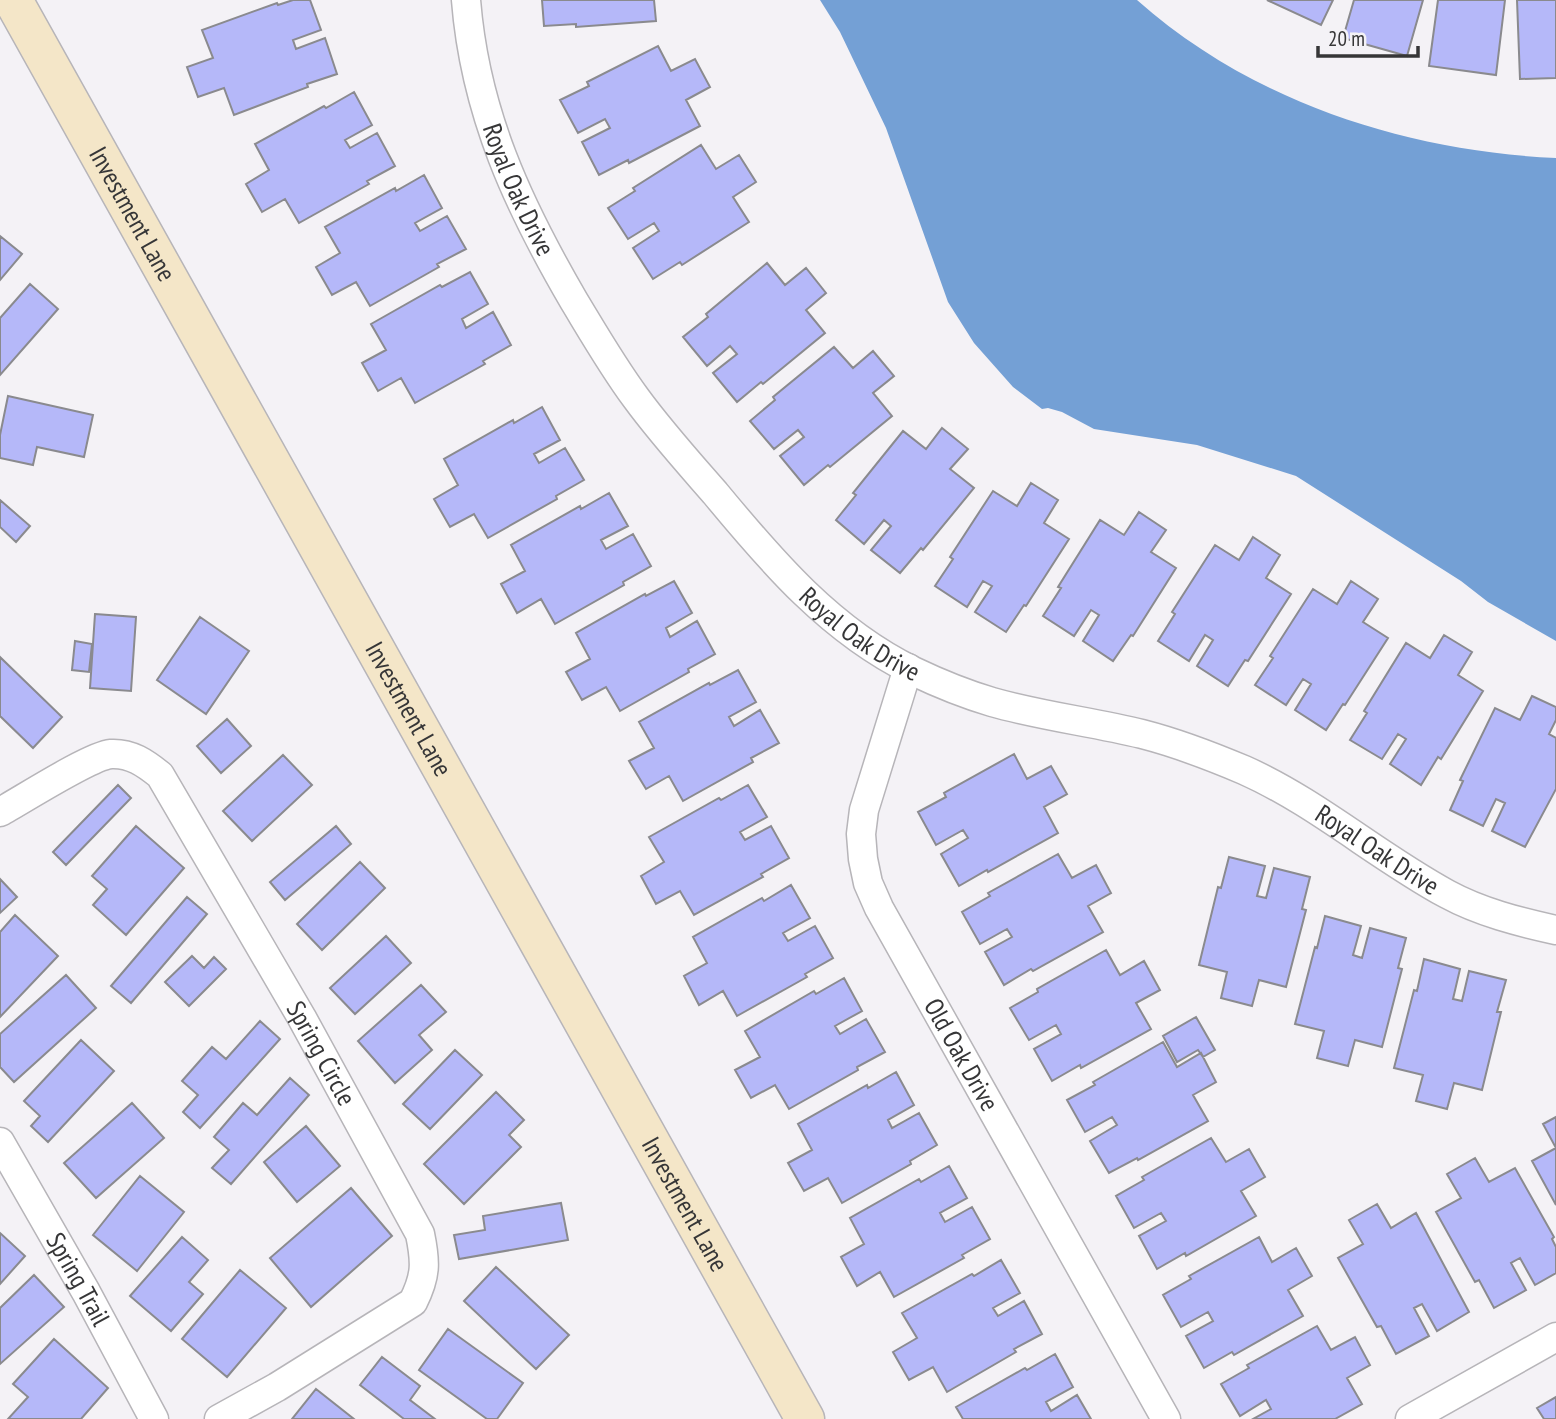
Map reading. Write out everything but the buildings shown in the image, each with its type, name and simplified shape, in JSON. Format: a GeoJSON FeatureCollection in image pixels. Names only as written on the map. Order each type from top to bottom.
{"type":"FeatureCollection","features":[{"type":"Feature","properties":{"kind":"street","name":"Investment Lane"},"geometry":{"type":"LineString","coordinates":[[13,0],[805,1419]]}},
{"type":"Feature","properties":{"kind":"street","name":"Royal Oak Drive"},"geometry":{"type":"LineString","coordinates":[[466,0],[481,90],[496,141],[515,191],[538,239],[604,352],[637,400],[767,555],[809,598],[847,629],[908,668],[935,681],[992,702],[1144,734],[1250,772],[1293,796],[1450,896],[1501,916],[1556,930]]}},
{"type":"Feature","properties":{"kind":"street","name":"Old Oak Drive"},"geometry":{"type":"LineString","coordinates":[[908,668],[864,810],[861,834],[868,883],[879,908],[1166,1419]]}},
{"type":"Feature","properties":{"kind":"street","name":"Spring Circle"},"geometry":{"type":"LineString","coordinates":[[0,812],[89,762],[111,754],[140,759],[160,775],[302,1018],[420,1234],[425,1258],[423,1281],[413,1302],[277,1387],[219,1419]]}},
{"type":"Feature","properties":{"kind":"street","name":"Spring Trail"},"geometry":{"type":"LineString","coordinates":[[0,1142],[86,1292],[154,1419]]}},
{"type":"Feature","properties":{"kind":"street"},"geometry":{"type":"LineString","coordinates":[[1410,1419],[1556,1337]]}},
{"type":"Feature","properties":{"kind":"water"},"geometry":{"type":"Polygon","coordinates":[[[820,0],[1137,0],[1182,36],[1230,67],[1280,93],[1333,115],[1387,132],[1443,145],[1556,158],[1556,641],[1488,602],[1461,581],[1296,476],[1197,445],[1094,429],[1062,412],[1042,409],[1013,387],[974,343],[948,302],[886,128],[840,32],[820,0]]]}}]}
